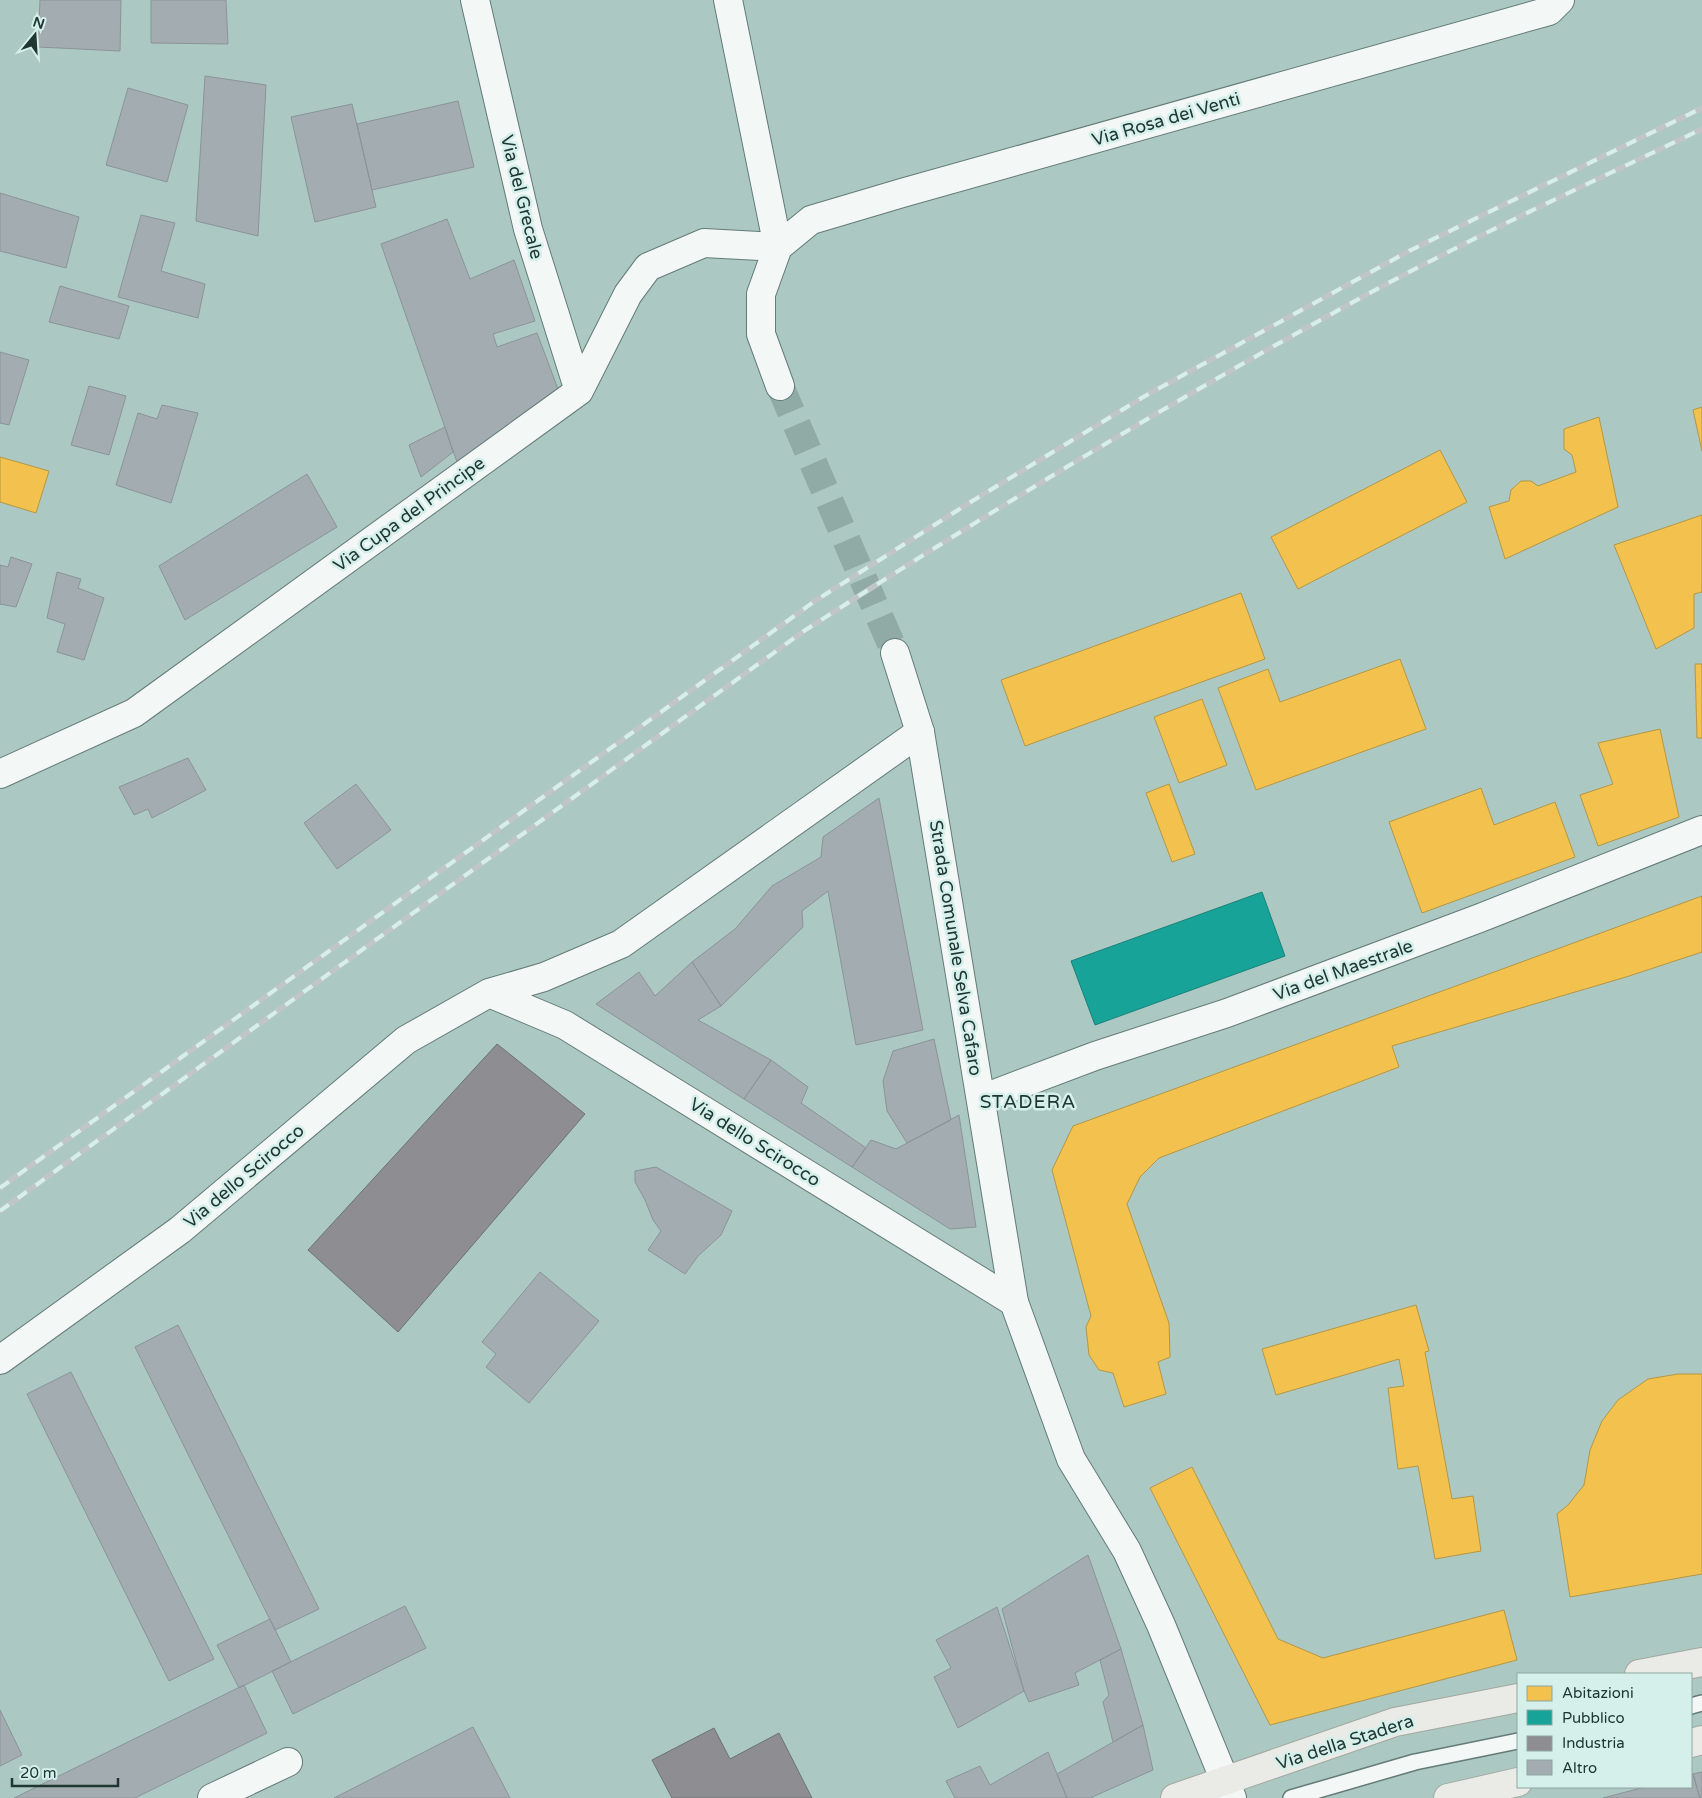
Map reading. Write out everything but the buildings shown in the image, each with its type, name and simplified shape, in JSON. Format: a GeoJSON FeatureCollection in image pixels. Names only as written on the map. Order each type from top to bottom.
{"type":"FeatureCollection","features":[{"type":"Feature","properties":{"kind":"main road"},"geometry":{"type":"LineString","coordinates":[[1644,1673],[1702,1662]]}},
{"type":"Feature","properties":{"kind":"main road","name":"Via della Stadera"},"geometry":{"type":"LineString","coordinates":[[1175,1798],[1228,1789],[1395,1722],[1517,1698]]}},
{"type":"Feature","properties":{"kind":"main road"},"geometry":{"type":"LineString","coordinates":[[1448,1798],[1517,1782]]}},
{"type":"Feature","properties":{"kind":"street","name":"Via del Grecale"},"geometry":{"type":"LineString","coordinates":[[475,0],[528,229],[579,391]]}},
{"type":"Feature","properties":{"kind":"street"},"geometry":{"type":"LineString","coordinates":[[728,0],[778,248],[761,294],[761,334],[780,386]]}},
{"type":"Feature","properties":{"kind":"street","name":"Via Rosa dei Venti"},"geometry":{"type":"LineString","coordinates":[[778,248],[811,220],[1552,4]]}},
{"type":"Feature","properties":{"kind":"street","name":"Via Cupa del Principe"},"geometry":{"type":"LineString","coordinates":[[0,774],[134,713],[579,391],[628,294],[648,267],[704,243],[778,248]]}},
{"type":"Feature","properties":{"kind":"street","name":"Strada Comunale Selva Cafaro"},"geometry":{"type":"LineString","coordinates":[[895,653],[920,732],[1014,1302],[1071,1459],[1127,1551],[1165,1634],[1228,1789]]}},
{"type":"Feature","properties":{"kind":"street","name":"Via dello Scirocco"},"geometry":{"type":"LineString","coordinates":[[0,1360],[180,1230],[406,1040],[489,993],[544,978],[621,944],[920,732]]}},
{"type":"Feature","properties":{"kind":"street","name":"Via del Maestrale"},"geometry":{"type":"LineString","coordinates":[[980,1099],[1094,1056],[1245,1006],[1463,925],[1702,830]]}},
{"type":"Feature","properties":{"kind":"street","name":"Via dello Scirocco"},"geometry":{"type":"LineString","coordinates":[[489,993],[565,1025],[1014,1302]]}},
{"type":"Feature","properties":{"kind":"street"},"geometry":{"type":"LineString","coordinates":[[212,1798],[288,1762]]}},
{"type":"Feature","properties":{"kind":"lane"},"geometry":{"type":"LineString","coordinates":[[1291,1798],[1415,1762],[1517,1741]]}},
{"type":"Feature","properties":{"kind":"tunnel"},"geometry":{"type":"LineString","coordinates":[[780,386],[895,653]]}},
{"type":"Feature","properties":{"kind":"railway"},"geometry":{"type":"LineString","coordinates":[[0,1188],[815,601],[969,503],[1145,396],[1409,251],[1702,108]]}},
{"type":"Feature","properties":{"kind":"railway"},"geometry":{"type":"LineString","coordinates":[[0,1211],[804,631],[1008,503],[1146,420],[1285,340],[1398,278],[1484,234],[1702,129]]}},
{"type":"Feature","properties":{"kind":"district","name":"STADERA"},"geometry":{"type":"Point","coordinates":[1028,1101]}}]}
